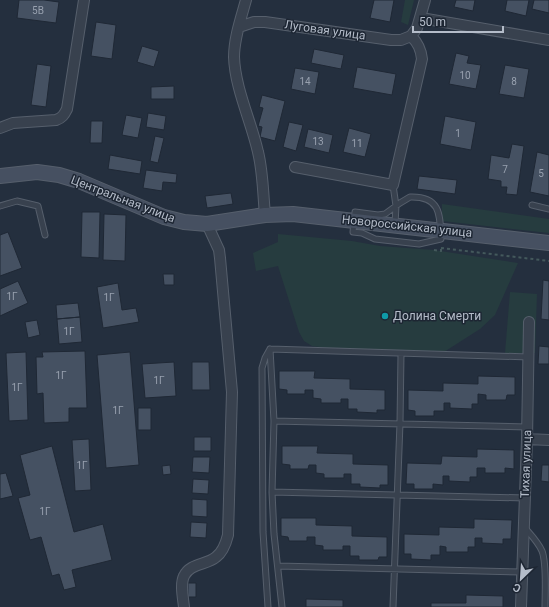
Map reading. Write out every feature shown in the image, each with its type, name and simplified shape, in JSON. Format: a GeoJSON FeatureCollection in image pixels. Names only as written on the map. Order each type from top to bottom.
{"type":"FeatureCollection","features":[{"type":"Feature","properties":{"kind":"street"},"geometry":{"type":"LineString","coordinates":[[0,128],[13,123],[56,120],[65,114],[84,0]]}},
{"type":"Feature","properties":{"kind":"street"},"geometry":{"type":"LineString","coordinates":[[246,0],[234,56],[261,166],[265,215]]}},
{"type":"Feature","properties":{"kind":"street"},"geometry":{"type":"LineString","coordinates":[[295,167],[393,185],[422,59],[421,50],[418,43],[411,36],[417,28],[421,18],[425,0]]}},
{"type":"Feature","properties":{"kind":"street"},"geometry":{"type":"LineString","coordinates":[[421,18],[549,40]]}},
{"type":"Feature","properties":{"kind":"street","name":"Луговая улица"},"geometry":{"type":"LineString","coordinates":[[239,27],[254,22],[265,22],[391,40],[401,40],[411,36]]}},
{"type":"Feature","properties":{"kind":"street","name":"Центральная улица"},"geometry":{"type":"LineString","coordinates":[[0,176],[37,172],[59,175],[79,181],[164,217],[184,222],[208,224],[265,215]]}},
{"type":"Feature","properties":{"kind":"street","name":"Новороссийская улица"},"geometry":{"type":"LineString","coordinates":[[265,215],[293,214],[549,242]]}},
{"type":"Feature","properties":{"kind":"street"},"geometry":{"type":"LineString","coordinates":[[184,607],[184,576],[188,570],[217,557],[225,546],[228,535],[232,392],[220,258],[208,224]]}},
{"type":"Feature","properties":{"kind":"street","name":"Тихая улица"},"geometry":{"type":"LineString","coordinates":[[521,607],[527,439],[529,322]]}},
{"type":"Feature","properties":{"kind":"street"},"geometry":{"type":"LineString","coordinates":[[527,439],[549,440]]}},
{"type":"Feature","properties":{"kind":"lane"},"geometry":{"type":"LineString","coordinates":[[393,185],[396,206],[395,225]]}},
{"type":"Feature","properties":{"kind":"lane"},"geometry":{"type":"LineString","coordinates":[[410,197],[427,199],[435,206],[440,216],[441,239],[412,244],[375,239],[362,233],[353,232],[355,212],[378,215],[385,214],[396,206],[410,197]]}},
{"type":"Feature","properties":{"kind":"lane"},"geometry":{"type":"LineString","coordinates":[[0,206],[17,201],[38,206],[45,235]]}},
{"type":"Feature","properties":{"kind":"lane"},"geometry":{"type":"LineString","coordinates":[[532,205],[549,209]]}},
{"type":"Feature","properties":{"kind":"lane"},"geometry":{"type":"LineString","coordinates":[[270,349],[529,357]]}},
{"type":"Feature","properties":{"kind":"lane"},"geometry":{"type":"LineString","coordinates":[[270,349],[274,421],[272,492],[274,534],[282,607]]}},
{"type":"Feature","properties":{"kind":"lane"},"geometry":{"type":"LineString","coordinates":[[268,607],[263,532],[262,375],[263,363],[270,349]]}},
{"type":"Feature","properties":{"kind":"lane"},"geometry":{"type":"LineString","coordinates":[[393,607],[401,354]]}},
{"type":"Feature","properties":{"kind":"lane"},"geometry":{"type":"LineString","coordinates":[[274,421],[527,427]]}},
{"type":"Feature","properties":{"kind":"lane"},"geometry":{"type":"LineString","coordinates":[[272,492],[525,498]]}},
{"type":"Feature","properties":{"kind":"lane"},"geometry":{"type":"LineString","coordinates":[[524,527],[542,550],[544,559],[545,607]]}},
{"type":"Feature","properties":{"kind":"lane"},"geometry":{"type":"LineString","coordinates":[[278,566],[523,572]]}},
{"type":"Feature","properties":{"kind":"path"},"geometry":{"type":"LineString","coordinates":[[441,248],[549,261]]}},
{"type":"Feature","properties":{"kind":"green space"},"geometry":{"type":"Polygon","coordinates":[[[405,0],[414,0],[408,25],[401,22],[405,0]]]}},
{"type":"Feature","properties":{"kind":"green space"},"geometry":{"type":"Polygon","coordinates":[[[442,204],[549,219],[549,233],[442,221],[442,204]]]}},
{"type":"Feature","properties":{"kind":"green space"},"geometry":{"type":"Polygon","coordinates":[[[278,234],[352,241],[380,246],[434,250],[518,263],[495,315],[480,329],[444,352],[342,350],[312,346],[304,341],[299,332],[278,266],[256,271],[253,253],[278,242],[278,234]]]}},
{"type":"Feature","properties":{"kind":"green space"},"geometry":{"type":"Polygon","coordinates":[[[510,292],[537,294],[535,353],[505,353],[510,292]]]}},
{"type":"Feature","properties":{"kind":"building"},"geometry":{"type":"Polygon","coordinates":[[[19,0],[44,0],[59,2],[56,23],[17,18],[19,0]]]}},
{"type":"Feature","properties":{"kind":"building"},"geometry":{"type":"Polygon","coordinates":[[[374,0],[394,0],[390,22],[370,18],[374,0]]]}},
{"type":"Feature","properties":{"kind":"building"},"geometry":{"type":"Polygon","coordinates":[[[456,0],[475,0],[473,11],[454,7],[456,0]]]}},
{"type":"Feature","properties":{"kind":"building"},"geometry":{"type":"Polygon","coordinates":[[[507,0],[529,0],[526,16],[505,11],[507,0]]]}},
{"type":"Feature","properties":{"kind":"building"},"geometry":{"type":"Polygon","coordinates":[[[534,0],[549,0],[549,13],[532,9],[534,0]]]}},
{"type":"Feature","properties":{"kind":"building"},"geometry":{"type":"Polygon","coordinates":[[[96,22],[116,25],[112,59],[91,56],[96,22]]]}},
{"type":"Feature","properties":{"kind":"building"},"geometry":{"type":"Polygon","coordinates":[[[142,46],[159,51],[154,67],[137,62],[142,46]]]}},
{"type":"Feature","properties":{"kind":"building"},"geometry":{"type":"Polygon","coordinates":[[[314,49],[344,55],[341,69],[311,63],[314,49]]]}},
{"type":"Feature","properties":{"kind":"building"},"geometry":{"type":"Polygon","coordinates":[[[456,53],[469,56],[467,63],[481,65],[476,89],[449,84],[456,53]]]}},
{"type":"Feature","properties":{"kind":"building"},"geometry":{"type":"Polygon","coordinates":[[[37,64],[51,66],[46,107],[31,105],[37,64]]]}},
{"type":"Feature","properties":{"kind":"building"},"geometry":{"type":"Polygon","coordinates":[[[505,65],[529,69],[524,98],[499,94],[505,65]]]}},
{"type":"Feature","properties":{"kind":"building"},"geometry":{"type":"Polygon","coordinates":[[[357,67],[396,74],[392,95],[353,88],[357,67]]]}},
{"type":"Feature","properties":{"kind":"building"},"geometry":{"type":"Polygon","coordinates":[[[295,68],[319,72],[315,94],[291,89],[295,68]]]}},
{"type":"Feature","properties":{"kind":"building"},"geometry":{"type":"Polygon","coordinates":[[[174,86],[174,99],[151,99],[151,87],[174,86]]]}},
{"type":"Feature","properties":{"kind":"building"},"geometry":{"type":"Polygon","coordinates":[[[262,95],[285,101],[275,141],[260,137],[262,127],[258,126],[263,108],[259,107],[262,95]]]}},
{"type":"Feature","properties":{"kind":"building"},"geometry":{"type":"Polygon","coordinates":[[[148,113],[166,116],[164,130],[146,127],[148,113]]]}},
{"type":"Feature","properties":{"kind":"building"},"geometry":{"type":"Polygon","coordinates":[[[126,115],[142,118],[138,138],[122,135],[126,115]]]}},
{"type":"Feature","properties":{"kind":"building"},"geometry":{"type":"Polygon","coordinates":[[[445,116],[476,122],[471,150],[440,144],[445,116]]]}},
{"type":"Feature","properties":{"kind":"building"},"geometry":{"type":"Polygon","coordinates":[[[91,121],[103,121],[102,143],[90,143],[91,121]]]}},
{"type":"Feature","properties":{"kind":"building"},"geometry":{"type":"Polygon","coordinates":[[[289,122],[303,125],[296,151],[283,147],[289,122]]]}},
{"type":"Feature","properties":{"kind":"building"},"geometry":{"type":"Polygon","coordinates":[[[349,128],[371,134],[365,157],[343,152],[349,128]]]}},
{"type":"Feature","properties":{"kind":"building"},"geometry":{"type":"Polygon","coordinates":[[[308,129],[333,135],[329,153],[304,147],[308,129]]]}},
{"type":"Feature","properties":{"kind":"building"},"geometry":{"type":"Polygon","coordinates":[[[155,136],[164,138],[158,163],[150,161],[155,136]]]}},
{"type":"Feature","properties":{"kind":"building"},"geometry":{"type":"Polygon","coordinates":[[[512,144],[524,146],[517,195],[506,194],[507,187],[501,187],[501,181],[488,179],[491,155],[509,158],[512,144]]]}},
{"type":"Feature","properties":{"kind":"building"},"geometry":{"type":"Polygon","coordinates":[[[537,152],[549,155],[549,196],[530,192],[537,152]]]}},
{"type":"Feature","properties":{"kind":"building"},"geometry":{"type":"Polygon","coordinates":[[[110,155],[142,161],[140,174],[108,169],[110,155]]]}},
{"type":"Feature","properties":{"kind":"building"},"geometry":{"type":"Polygon","coordinates":[[[146,170],[177,174],[176,183],[163,182],[162,191],[143,188],[146,170]]]}},
{"type":"Feature","properties":{"kind":"building"},"geometry":{"type":"Polygon","coordinates":[[[419,176],[457,180],[455,194],[417,189],[419,176]]]}},
{"type":"Feature","properties":{"kind":"building"},"geometry":{"type":"Polygon","coordinates":[[[231,193],[233,204],[207,208],[205,196],[231,193]]]}},
{"type":"Feature","properties":{"kind":"building"},"geometry":{"type":"Polygon","coordinates":[[[82,212],[100,212],[99,258],[81,257],[82,212]]]}},
{"type":"Feature","properties":{"kind":"building"},"geometry":{"type":"Polygon","coordinates":[[[104,214],[126,215],[125,261],[103,260],[104,214]]]}},
{"type":"Feature","properties":{"kind":"building"},"geometry":{"type":"Polygon","coordinates":[[[8,232],[22,268],[0,276],[0,235],[8,232]]]}},
{"type":"Feature","properties":{"kind":"building"},"geometry":{"type":"Polygon","coordinates":[[[163,274],[174,274],[174,285],[164,285],[163,274]]]}},
{"type":"Feature","properties":{"kind":"building"},"geometry":{"type":"Polygon","coordinates":[[[543,280],[549,281],[549,320],[541,319],[543,280]]]}},
{"type":"Feature","properties":{"kind":"building"},"geometry":{"type":"Polygon","coordinates":[[[18,281],[28,303],[0,316],[0,289],[18,281]]]}},
{"type":"Feature","properties":{"kind":"building"},"geometry":{"type":"Polygon","coordinates":[[[118,283],[122,310],[136,308],[139,322],[103,328],[97,287],[118,283]]]}},
{"type":"Feature","properties":{"kind":"building"},"geometry":{"type":"Polygon","coordinates":[[[78,303],[80,317],[57,319],[56,305],[78,303]]]}},
{"type":"Feature","properties":{"kind":"building"},"geometry":{"type":"Polygon","coordinates":[[[80,317],[82,342],[59,344],[57,319],[80,317]]]}},
{"type":"Feature","properties":{"kind":"building"},"geometry":{"type":"Polygon","coordinates":[[[37,320],[40,335],[28,338],[25,322],[37,320]]]}},
{"type":"Feature","properties":{"kind":"building"},"geometry":{"type":"Polygon","coordinates":[[[539,346],[549,347],[549,364],[538,364],[539,346]]]}},
{"type":"Feature","properties":{"kind":"building"},"geometry":{"type":"Polygon","coordinates":[[[85,351],[87,408],[69,408],[69,422],[44,423],[43,393],[37,394],[36,357],[43,357],[42,352],[85,351]]]}},
{"type":"Feature","properties":{"kind":"building"},"geometry":{"type":"Polygon","coordinates":[[[26,352],[28,420],[9,421],[6,353],[26,352]]]}},
{"type":"Feature","properties":{"kind":"building"},"geometry":{"type":"Polygon","coordinates":[[[130,352],[139,465],[106,468],[97,355],[130,352]]]}},
{"type":"Feature","properties":{"kind":"building"},"geometry":{"type":"Polygon","coordinates":[[[174,362],[176,396],[145,398],[142,364],[174,362]]]}},
{"type":"Feature","properties":{"kind":"building"},"geometry":{"type":"Polygon","coordinates":[[[192,362],[209,362],[210,390],[192,390],[192,362]]]}},
{"type":"Feature","properties":{"kind":"building"},"geometry":{"type":"Polygon","coordinates":[[[279,371],[315,371],[314,378],[350,379],[350,389],[385,390],[385,410],[377,410],[377,413],[357,412],[357,409],[348,409],[348,399],[341,399],[341,403],[321,403],[321,399],[313,398],[313,390],[305,390],[305,394],[287,394],[287,390],[279,389],[279,371]]]}},
{"type":"Feature","properties":{"kind":"building"},"geometry":{"type":"Polygon","coordinates":[[[478,376],[515,377],[515,395],[507,395],[506,400],[486,400],[486,395],[478,394],[478,404],[472,404],[472,409],[450,408],[450,403],[444,403],[444,411],[434,411],[434,416],[415,416],[415,411],[408,410],[408,390],[443,391],[443,383],[478,384],[478,376]]]}},
{"type":"Feature","properties":{"kind":"building"},"geometry":{"type":"Polygon","coordinates":[[[138,408],[151,408],[151,430],[138,430],[138,408]]]}},
{"type":"Feature","properties":{"kind":"building"},"geometry":{"type":"Polygon","coordinates":[[[194,437],[211,437],[211,451],[194,451],[194,437]]]}},
{"type":"Feature","properties":{"kind":"building"},"geometry":{"type":"Polygon","coordinates":[[[89,439],[91,490],[75,491],[72,440],[89,439]]]}},
{"type":"Feature","properties":{"kind":"building"},"geometry":{"type":"Polygon","coordinates":[[[52,446],[74,532],[103,524],[112,560],[72,570],[76,587],[64,590],[59,574],[52,576],[41,537],[30,540],[18,498],[30,495],[20,455],[52,446]]]}},
{"type":"Feature","properties":{"kind":"building"},"geometry":{"type":"Polygon","coordinates":[[[282,446],[318,446],[317,453],[353,454],[353,464],[388,465],[388,485],[380,485],[380,488],[360,487],[360,484],[351,484],[351,474],[344,474],[344,478],[324,478],[324,474],[316,473],[316,465],[309,465],[308,469],[290,469],[290,465],[282,464],[282,446]]]}},
{"type":"Feature","properties":{"kind":"building"},"geometry":{"type":"Polygon","coordinates":[[[477,449],[514,450],[514,469],[505,468],[505,473],[485,473],[485,468],[477,468],[477,477],[470,477],[470,482],[449,481],[449,476],[443,476],[443,485],[433,484],[433,489],[414,489],[414,484],[406,484],[407,463],[441,464],[442,456],[477,457],[477,449]]]}},
{"type":"Feature","properties":{"kind":"building"},"geometry":{"type":"Polygon","coordinates":[[[193,457],[210,457],[209,473],[192,472],[193,457]]]}},
{"type":"Feature","properties":{"kind":"building"},"geometry":{"type":"Polygon","coordinates":[[[170,465],[171,474],[163,475],[162,466],[170,465]]]}},
{"type":"Feature","properties":{"kind":"building"},"geometry":{"type":"Polygon","coordinates":[[[542,465],[549,465],[549,482],[541,481],[542,465]]]}},
{"type":"Feature","properties":{"kind":"building"},"geometry":{"type":"Polygon","coordinates":[[[6,473],[13,496],[0,499],[0,474],[6,473]]]}},
{"type":"Feature","properties":{"kind":"building"},"geometry":{"type":"Polygon","coordinates":[[[193,479],[209,480],[208,494],[192,493],[193,479]]]}},
{"type":"Feature","properties":{"kind":"building"},"geometry":{"type":"Polygon","coordinates":[[[192,499],[207,500],[207,517],[192,516],[192,499]]]}},
{"type":"Feature","properties":{"kind":"building"},"geometry":{"type":"Polygon","coordinates":[[[281,518],[316,518],[316,525],[352,526],[352,536],[387,537],[387,557],[379,557],[378,560],[359,560],[359,556],[350,556],[350,546],[343,546],[343,550],[323,550],[323,546],[315,545],[315,537],[307,537],[307,541],[289,541],[288,537],[281,536],[281,518]]]}},
{"type":"Feature","properties":{"kind":"building"},"geometry":{"type":"Polygon","coordinates":[[[474,519],[512,520],[511,539],[503,539],[503,544],[482,543],[482,538],[475,538],[475,547],[468,547],[468,552],[446,552],[446,547],[440,546],[440,555],[431,555],[431,560],[411,559],[411,554],[404,554],[404,534],[439,535],[439,527],[474,528],[474,519]]]}},
{"type":"Feature","properties":{"kind":"building"},"geometry":{"type":"Polygon","coordinates":[[[191,522],[207,523],[206,538],[190,537],[191,522]]]}},
{"type":"Feature","properties":{"kind":"building"},"geometry":{"type":"Polygon","coordinates":[[[188,583],[196,583],[196,597],[188,597],[188,583]]]}},
{"type":"Feature","properties":{"kind":"building"},"geometry":{"type":"Polygon","coordinates":[[[466,595],[503,596],[503,607],[431,607],[431,603],[466,603],[466,595]]]}},
{"type":"Feature","properties":{"kind":"building"},"geometry":{"type":"Polygon","coordinates":[[[306,599],[343,600],[343,607],[306,607],[306,599]]]}},
{"type":"Feature","properties":{"kind":"place","name":"Долина Смерти"},"geometry":{"type":"Point","coordinates":[385,316]}}]}
